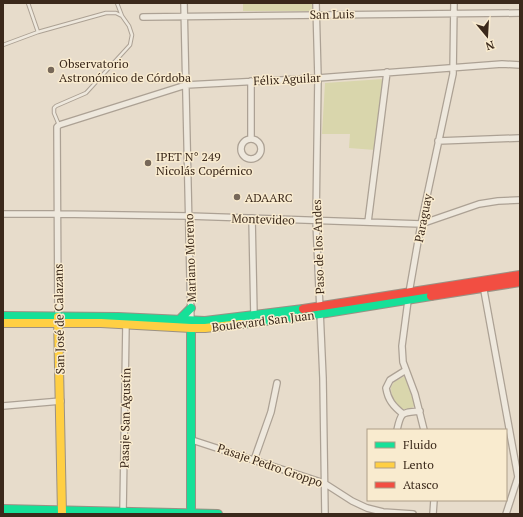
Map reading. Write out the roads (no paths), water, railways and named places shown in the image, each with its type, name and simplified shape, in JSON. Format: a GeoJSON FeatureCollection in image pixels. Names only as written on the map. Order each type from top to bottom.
{"type":"FeatureCollection","features":[{"type":"Feature","properties":{"kind":"main road","name":"Boulevard San Juan"},"geometry":{"type":"LineString","coordinates":[[3,316],[126,324],[191,325],[320,310],[483,284],[520,275]]}},
{"type":"Feature","properties":{"kind":"main road","name":"Boulevard San Juan"},"geometry":{"type":"LineString","coordinates":[[483,284],[520,282]]}},
{"type":"Feature","properties":{"kind":"main road"},"geometry":{"type":"LineString","coordinates":[[179,320],[191,308]]}},
{"type":"Feature","properties":{"kind":"main road","name":"Boulevard San Juan"},"geometry":{"type":"LineString","coordinates":[[3,324],[58,319],[118,317],[179,320],[191,325],[205,321],[320,310]]}},
{"type":"Feature","properties":{"kind":"main road","name":"San José de Calazans"},"geometry":{"type":"LineString","coordinates":[[58,319],[61,402],[62,513]]}},
{"type":"Feature","properties":{"kind":"main road","name":"Mariano Moreno"},"geometry":{"type":"LineString","coordinates":[[191,325],[191,514]]}},
{"type":"Feature","properties":{"kind":"main road"},"geometry":{"type":"LineString","coordinates":[[3,509],[62,513],[123,512],[218,514]]}},
{"type":"Feature","properties":{"kind":"street","name":"Mariano Moreno"},"geometry":{"type":"LineString","coordinates":[[184,3],[191,325]]}},
{"type":"Feature","properties":{"kind":"street","name":"Paso de los Andes"},"geometry":{"type":"LineString","coordinates":[[316,3],[318,78],[316,221],[323,378],[325,514]]}},
{"type":"Feature","properties":{"kind":"street","name":"Paraguay"},"geometry":{"type":"LineString","coordinates":[[424,429],[416,394],[406,370],[402,355],[408,296],[421,224],[454,67],[454,3]]}},
{"type":"Feature","properties":{"kind":"street","name":"San Luis"},"geometry":{"type":"LineString","coordinates":[[143,17],[520,13]]}},
{"type":"Feature","properties":{"kind":"street","name":"Félix Aguilar"},"geometry":{"type":"LineString","coordinates":[[59,125],[186,84],[318,78],[502,64],[520,65]]}},
{"type":"Feature","properties":{"kind":"street"},"geometry":{"type":"LineString","coordinates":[[368,222],[387,72]]}},
{"type":"Feature","properties":{"kind":"street"},"geometry":{"type":"LineString","coordinates":[[251,81],[251,139]]}},
{"type":"Feature","properties":{"kind":"street","name":"San José de Calazans"},"geometry":{"type":"LineString","coordinates":[[58,319],[57,127],[59,125]]}},
{"type":"Feature","properties":{"kind":"street"},"geometry":{"type":"LineString","coordinates":[[438,141],[520,138]]}},
{"type":"Feature","properties":{"kind":"street","name":"Montevideo"},"geometry":{"type":"LineString","coordinates":[[3,214],[188,216],[421,224],[479,204],[520,200]]}},
{"type":"Feature","properties":{"kind":"street"},"geometry":{"type":"LineString","coordinates":[[252,218],[254,316]]}},
{"type":"Feature","properties":{"kind":"street"},"geometry":{"type":"LineString","coordinates":[[483,284],[519,475],[506,514]]}},
{"type":"Feature","properties":{"kind":"street","name":"Pasaje San Agustín"},"geometry":{"type":"LineString","coordinates":[[123,512],[126,324]]}},
{"type":"Feature","properties":{"kind":"street"},"geometry":{"type":"LineString","coordinates":[[403,414],[390,402],[386,388],[390,380],[406,370]]}},
{"type":"Feature","properties":{"kind":"street"},"geometry":{"type":"LineString","coordinates":[[254,460],[271,412],[277,383]]}},
{"type":"Feature","properties":{"kind":"street"},"geometry":{"type":"LineString","coordinates":[[3,406],[61,402]]}},
{"type":"Feature","properties":{"kind":"street"},"geometry":{"type":"LineString","coordinates":[[397,429],[400,416],[403,414],[420,411]]}},
{"type":"Feature","properties":{"kind":"street","name":"Pasaje Pedro Groppo"},"geometry":{"type":"LineString","coordinates":[[192,440],[324,482],[352,501],[368,508],[383,512],[413,514]]}},
{"type":"Feature","properties":{"kind":"street"},"geometry":{"type":"LineString","coordinates":[[433,514],[434,501]]}},
{"type":"Feature","properties":{"kind":"lane"},"geometry":{"type":"LineString","coordinates":[[28,3],[38,32]]}},
{"type":"Feature","properties":{"kind":"lane"},"geometry":{"type":"LineString","coordinates":[[59,125],[54,114],[54,108],[86,93],[130,45],[132,35],[117,3]]}},
{"type":"Feature","properties":{"kind":"lane"},"geometry":{"type":"LineString","coordinates":[[3,45],[38,32],[106,13],[116,13],[122,16]]}},
{"type":"Feature","properties":{"kind":"place","name":"Observatorio Astronómico de Córdoba"},"geometry":{"type":"Point","coordinates":[51,70]}},
{"type":"Feature","properties":{"kind":"place","name":"IPET N° 249 Nicolás Copérnico"},"geometry":{"type":"Point","coordinates":[148,163]}},
{"type":"Feature","properties":{"kind":"place","name":"ADAARC"},"geometry":{"type":"Point","coordinates":[237,197]}}]}
